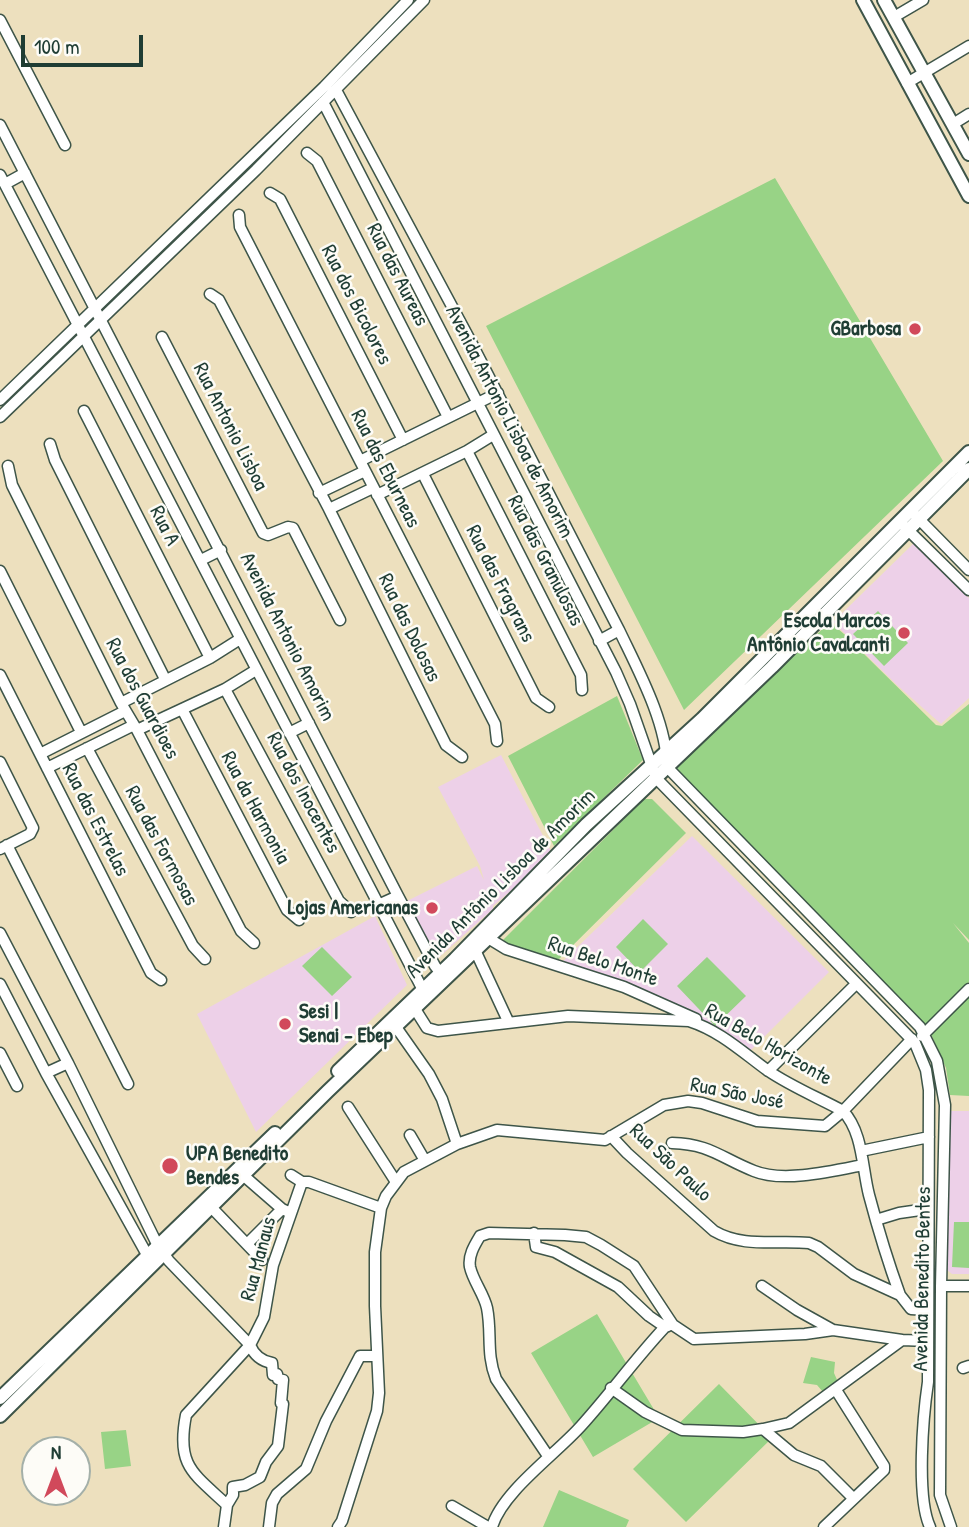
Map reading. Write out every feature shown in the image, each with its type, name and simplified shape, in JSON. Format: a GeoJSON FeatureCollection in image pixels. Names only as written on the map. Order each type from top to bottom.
{"type":"FeatureCollection","features":[{"type":"Feature","properties":{"kind":"main road"},"geometry":{"type":"LineString","coordinates":[[863,0],[969,195]]}},
{"type":"Feature","properties":{"kind":"main road"},"geometry":{"type":"LineString","coordinates":[[884,0],[969,154]]}},
{"type":"Feature","properties":{"kind":"main road"},"geometry":{"type":"LineString","coordinates":[[916,515],[969,452]]}},
{"type":"Feature","properties":{"kind":"main road"},"geometry":{"type":"LineString","coordinates":[[904,526],[969,469]]}},
{"type":"Feature","properties":{"kind":"main road","name":"Avenida Antônio Lisboa de Amorim"},"geometry":{"type":"LineString","coordinates":[[0,1398],[155,1254],[443,976],[586,825],[702,719],[779,640],[904,526]]}},
{"type":"Feature","properties":{"kind":"main road","name":"Avenida Antônio Lisboa de Amorim"},"geometry":{"type":"LineString","coordinates":[[443,976],[488,938],[772,667],[904,526]]}},
{"type":"Feature","properties":{"kind":"main road","name":"Avenida Antônio Lisboa de Amorim"},"geometry":{"type":"LineString","coordinates":[[0,1416],[155,1254],[244,1176],[415,1009],[425,993]]}},
{"type":"Feature","properties":{"kind":"street"},"geometry":{"type":"LineString","coordinates":[[0,400],[324,87],[408,0]]}},
{"type":"Feature","properties":{"kind":"street"},"geometry":{"type":"LineString","coordinates":[[0,417],[336,90],[424,0]]}},
{"type":"Feature","properties":{"kind":"street"},"geometry":{"type":"LineString","coordinates":[[894,17],[923,0]]}},
{"type":"Feature","properties":{"kind":"street"},"geometry":{"type":"LineString","coordinates":[[0,20],[65,145]]}},
{"type":"Feature","properties":{"kind":"street"},"geometry":{"type":"LineString","coordinates":[[907,83],[969,46]]}},
{"type":"Feature","properties":{"kind":"street","name":"Avenida Antonio Lisboa de Amorim"},"geometry":{"type":"LineString","coordinates":[[336,90],[498,393],[619,630],[640,675],[667,750]]}},
{"type":"Feature","properties":{"kind":"street","name":"Avenida Antonio Lisboa de Amorim"},"geometry":{"type":"LineString","coordinates":[[323,102],[599,641],[630,704],[652,764]]}},
{"type":"Feature","properties":{"kind":"street"},"geometry":{"type":"LineString","coordinates":[[953,124],[969,114]]}},
{"type":"Feature","properties":{"kind":"street","name":"Avenida Antonio Amorim"},"geometry":{"type":"LineString","coordinates":[[0,125],[221,551],[281,656],[309,723],[435,966],[443,976]]}},
{"type":"Feature","properties":{"kind":"street","name":"Rua das Aureas"},"geometry":{"type":"LineString","coordinates":[[307,153],[317,161],[448,417]]}},
{"type":"Feature","properties":{"kind":"street"},"geometry":{"type":"LineString","coordinates":[[2,179],[25,173]]}},
{"type":"Feature","properties":{"kind":"street","name":"Avenida Antonio Amorim"},"geometry":{"type":"LineString","coordinates":[[2,179],[425,993]]}},
{"type":"Feature","properties":{"kind":"street","name":"Rua dos Bicolores"},"geometry":{"type":"LineString","coordinates":[[270,192],[280,199],[403,440]]}},
{"type":"Feature","properties":{"kind":"street","name":"Rua das Eburneas"},"geometry":{"type":"LineString","coordinates":[[239,215],[240,227],[495,724],[497,741]]}},
{"type":"Feature","properties":{"kind":"street","name":"Rua das Dolosas"},"geometry":{"type":"LineString","coordinates":[[210,294],[219,300],[329,509],[446,745],[462,757]]}},
{"type":"Feature","properties":{"kind":"street","name":"Rua Antonio Lisboa"},"geometry":{"type":"LineString","coordinates":[[162,337],[264,535],[290,526],[293,528],[340,620]]}},
{"type":"Feature","properties":{"kind":"street"},"geometry":{"type":"LineString","coordinates":[[320,493],[403,440],[498,393]]}},
{"type":"Feature","properties":{"kind":"street","name":"Rua A"},"geometry":{"type":"LineString","coordinates":[[84,411],[210,658]]}},
{"type":"Feature","properties":{"kind":"street"},"geometry":{"type":"LineString","coordinates":[[329,509],[422,474],[493,435]]}},
{"type":"Feature","properties":{"kind":"street"},"geometry":{"type":"LineString","coordinates":[[50,444],[55,460],[164,679]]}},
{"type":"Feature","properties":{"kind":"street","name":"Rua das Granulosas"},"geometry":{"type":"LineString","coordinates":[[467,451],[581,675],[582,690]]}},
{"type":"Feature","properties":{"kind":"street","name":"Rua dos Guardioes"},"geometry":{"type":"LineString","coordinates":[[8,466],[12,485],[123,707],[241,931],[254,943]]}},
{"type":"Feature","properties":{"kind":"street","name":"Rua das Fragrans"},"geometry":{"type":"LineString","coordinates":[[422,474],[536,698],[549,707]]}},
{"type":"Feature","properties":{"kind":"street"},"geometry":{"type":"LineString","coordinates":[[916,515],[969,569]]}},
{"type":"Feature","properties":{"kind":"street"},"geometry":{"type":"LineString","coordinates":[[904,526],[969,590]]}},
{"type":"Feature","properties":{"kind":"street"},"geometry":{"type":"LineString","coordinates":[[201,560],[221,551]]}},
{"type":"Feature","properties":{"kind":"street"},"geometry":{"type":"LineString","coordinates":[[0,571],[81,732]]}},
{"type":"Feature","properties":{"kind":"street"},"geometry":{"type":"LineString","coordinates":[[599,641],[619,630]]}},
{"type":"Feature","properties":{"kind":"street","name":"Avenida Antonio Amorim"},"geometry":{"type":"LineString","coordinates":[[40,754],[123,707],[164,679],[210,658],[240,639]]}},
{"type":"Feature","properties":{"kind":"street","name":"Avenida Antonio Amorim"},"geometry":{"type":"LineString","coordinates":[[47,768],[87,748],[183,709],[225,689],[256,670]]}},
{"type":"Feature","properties":{"kind":"street","name":"Rua das Estrelas"},"geometry":{"type":"LineString","coordinates":[[0,675],[151,973],[161,980]]}},
{"type":"Feature","properties":{"kind":"street","name":"Rua dos Inocentes"},"geometry":{"type":"LineString","coordinates":[[225,689],[339,901],[351,912]]}},
{"type":"Feature","properties":{"kind":"street","name":"Rua da Harmonia"},"geometry":{"type":"LineString","coordinates":[[183,709],[287,910],[299,920]]}},
{"type":"Feature","properties":{"kind":"street"},"geometry":{"type":"LineString","coordinates":[[289,733],[309,723]]}},
{"type":"Feature","properties":{"kind":"street","name":"Rua das Formosas"},"geometry":{"type":"LineString","coordinates":[[87,748],[193,946],[205,959]]}},
{"type":"Feature","properties":{"kind":"street"},"geometry":{"type":"LineString","coordinates":[[667,750],[667,767]]}},
{"type":"Feature","properties":{"kind":"street"},"geometry":{"type":"LineString","coordinates":[[0,762],[33,828],[30,834],[4,847],[128,1084]]}},
{"type":"Feature","properties":{"kind":"street","name":"Avenida Benedito Bentes"},"geometry":{"type":"LineString","coordinates":[[652,764],[656,778],[914,1041],[926,1070],[929,1090],[928,1382],[924,1412],[924,1497],[930,1527]]}},
{"type":"Feature","properties":{"kind":"street","name":"Avenida Benedito Bentes"},"geometry":{"type":"LineString","coordinates":[[667,767],[902,1007],[924,1033],[937,1061],[944,1092],[940,1495],[951,1527]]}},
{"type":"Feature","properties":{"kind":"street"},"geometry":{"type":"LineString","coordinates":[[378,905],[398,896]]}},
{"type":"Feature","properties":{"kind":"street"},"geometry":{"type":"LineString","coordinates":[[0,933],[68,1063],[155,1254]]}},
{"type":"Feature","properties":{"kind":"street","name":"Rua Belo Monte"},"geometry":{"type":"LineString","coordinates":[[488,938],[506,949],[624,987],[704,1026]]}},
{"type":"Feature","properties":{"kind":"street"},"geometry":{"type":"LineString","coordinates":[[475,950],[508,1021]]}},
{"type":"Feature","properties":{"kind":"street"},"geometry":{"type":"LineString","coordinates":[[0,984],[46,1073],[155,1254],[250,1345],[253,1353],[264,1362],[272,1363],[273,1375],[277,1374],[278,1379],[283,1380],[278,1446],[266,1462],[260,1477],[245,1485],[233,1487],[224,1527]]}},
{"type":"Feature","properties":{"kind":"street"},"geometry":{"type":"LineString","coordinates":[[768,1071],[856,984]]}},
{"type":"Feature","properties":{"kind":"street"},"geometry":{"type":"LineString","coordinates":[[914,1041],[969,989]]}},
{"type":"Feature","properties":{"kind":"street","name":"Rua Belo Horizonte"},"geometry":{"type":"LineString","coordinates":[[415,1009],[427,1028],[433,1031],[568,1016],[611,1017],[689,1021],[730,1041],[768,1071],[849,1116],[861,1151],[876,1220],[900,1295]]}},
{"type":"Feature","properties":{"kind":"street"},"geometry":{"type":"LineString","coordinates":[[396,1027],[429,1074],[442,1099],[457,1143]]}},
{"type":"Feature","properties":{"kind":"street","name":"Rua São José"},"geometry":{"type":"LineString","coordinates":[[611,1136],[664,1105],[680,1102],[702,1103],[757,1121],[825,1126],[914,1041]]}},
{"type":"Feature","properties":{"kind":"street"},"geometry":{"type":"LineString","coordinates":[[0,1053],[17,1086]]}},
{"type":"Feature","properties":{"kind":"street"},"geometry":{"type":"LineString","coordinates":[[46,1073],[68,1063]]}},
{"type":"Feature","properties":{"kind":"street"},"geometry":{"type":"LineString","coordinates":[[348,1107],[396,1182]]}},
{"type":"Feature","properties":{"kind":"street","name":"Rua São Paulo"},"geometry":{"type":"LineString","coordinates":[[338,1527],[377,1411],[379,1393],[374,1266],[381,1208],[404,1172],[457,1143],[505,1129],[594,1140],[605,1140],[611,1136],[722,1236],[736,1241],[809,1243],[854,1274],[900,1295]]}},
{"type":"Feature","properties":{"kind":"street"},"geometry":{"type":"LineString","coordinates":[[410,1135],[424,1159]]}},
{"type":"Feature","properties":{"kind":"street"},"geometry":{"type":"LineString","coordinates":[[861,1151],[929,1137]]}},
{"type":"Feature","properties":{"kind":"street"},"geometry":{"type":"LineString","coordinates":[[672,1143],[714,1150],[756,1172],[779,1176],[830,1172],[863,1165]]}},
{"type":"Feature","properties":{"kind":"street"},"geometry":{"type":"LineString","coordinates":[[291,1175],[302,1182],[309,1182],[381,1208]]}},
{"type":"Feature","properties":{"kind":"street"},"geometry":{"type":"LineString","coordinates":[[244,1176],[286,1211],[247,1244]]}},
{"type":"Feature","properties":{"kind":"street","name":"Rua Manaus"},"geometry":{"type":"LineString","coordinates":[[227,1505],[188,1468],[183,1447],[183,1429],[188,1410],[250,1345],[264,1317],[286,1211],[302,1182]]}},
{"type":"Feature","properties":{"kind":"street"},"geometry":{"type":"LineString","coordinates":[[211,1207],[262,1260]]}},
{"type":"Feature","properties":{"kind":"street"},"geometry":{"type":"LineString","coordinates":[[876,1220],[927,1209]]}},
{"type":"Feature","properties":{"kind":"street"},"geometry":{"type":"LineString","coordinates":[[534,1233],[536,1247],[555,1252],[618,1287],[649,1316],[687,1336],[702,1339],[738,1335],[805,1334],[832,1330],[928,1341]]}},
{"type":"Feature","properties":{"kind":"street"},"geometry":{"type":"LineString","coordinates":[[548,1456],[496,1379],[492,1368],[488,1310],[470,1268],[470,1257],[480,1236],[534,1233],[586,1237],[634,1266],[669,1326]]}},
{"type":"Feature","properties":{"kind":"street"},"geometry":{"type":"LineString","coordinates":[[762,1286],[832,1330]]}},
{"type":"Feature","properties":{"kind":"street"},"geometry":{"type":"LineString","coordinates":[[941,1286],[969,1286]]}},
{"type":"Feature","properties":{"kind":"street"},"geometry":{"type":"LineString","coordinates":[[900,1295],[911,1309],[927,1310]]}},
{"type":"Feature","properties":{"kind":"street"},"geometry":{"type":"LineString","coordinates":[[452,1506],[490,1527],[495,1517],[548,1456],[580,1428],[611,1388],[669,1326]]}},
{"type":"Feature","properties":{"kind":"street"},"geometry":{"type":"LineString","coordinates":[[611,1388],[645,1412],[682,1430],[743,1432],[763,1429],[789,1423],[902,1340]]}},
{"type":"Feature","properties":{"kind":"street"},"geometry":{"type":"LineString","coordinates":[[270,1527],[272,1503],[278,1494],[306,1469],[326,1421],[360,1356],[377,1356]]}},
{"type":"Feature","properties":{"kind":"street"},"geometry":{"type":"LineString","coordinates":[[928,1382],[941,1382]]}},
{"type":"Feature","properties":{"kind":"street"},"geometry":{"type":"LineString","coordinates":[[824,1527],[884,1470],[836,1390]]}},
{"type":"Feature","properties":{"kind":"street"},"geometry":{"type":"LineString","coordinates":[[763,1429],[794,1455],[821,1466],[853,1498]]}},
{"type":"Feature","properties":{"kind":"shaded area"},"geometry":{"type":"Polygon","coordinates":[[[914,543],[969,598],[969,698],[941,724],[833,622],[914,543]]]}},
{"type":"Feature","properties":{"kind":"shaded area"},"geometry":{"type":"Polygon","coordinates":[[[501,755],[553,855],[493,906],[493,909],[435,961],[405,902],[477,866],[484,880],[480,866],[438,787],[501,755]]]}},
{"type":"Feature","properties":{"kind":"shaded area"},"geometry":{"type":"Polygon","coordinates":[[[692,836],[829,972],[749,1052],[707,1023],[563,961],[692,836]]]}},
{"type":"Feature","properties":{"kind":"shaded area","name":"Sesi | Senai - Ebep"},"geometry":{"type":"Polygon","coordinates":[[[375,916],[407,985],[256,1132],[197,1014],[375,916]]]}},
{"type":"Feature","properties":{"kind":"shaded area"},"geometry":{"type":"Polygon","coordinates":[[[950,1111],[969,1111],[969,1274],[952,1274],[947,1270],[950,1111]]]}},
{"type":"Feature","properties":{"kind":"green space"},"geometry":{"type":"Polygon","coordinates":[[[775,178],[943,461],[684,710],[486,326],[775,178]]]}},
{"type":"Feature","properties":{"kind":"green space"},"geometry":{"type":"Polygon","coordinates":[[[878,611],[908,643],[884,666],[853,634],[878,611]]]}},
{"type":"Feature","properties":{"kind":"green space"},"geometry":{"type":"Polygon","coordinates":[[[830,622],[858,646],[857,650],[936,725],[942,726],[969,704],[969,940],[953,923],[969,943],[969,982],[925,1027],[671,770],[830,622]]]}},
{"type":"Feature","properties":{"kind":"green space"},"geometry":{"type":"Polygon","coordinates":[[[617,696],[643,760],[554,846],[508,756],[617,696]]]}},
{"type":"Feature","properties":{"kind":"green space"},"geometry":{"type":"Polygon","coordinates":[[[644,799],[652,799],[686,833],[555,963],[502,941],[644,799]]]}},
{"type":"Feature","properties":{"kind":"green space"},"geometry":{"type":"Polygon","coordinates":[[[643,919],[668,944],[640,972],[616,947],[643,919]]]}},
{"type":"Feature","properties":{"kind":"green space"},"geometry":{"type":"Polygon","coordinates":[[[322,947],[352,977],[332,996],[302,966],[322,947]]]}},
{"type":"Feature","properties":{"kind":"green space"},"geometry":{"type":"Polygon","coordinates":[[[707,957],[746,996],[715,1026],[677,986],[707,957]]]}},
{"type":"Feature","properties":{"kind":"green space"},"geometry":{"type":"Polygon","coordinates":[[[969,995],[969,1096],[950,1095],[946,1068],[931,1034],[969,995]]]}},
{"type":"Feature","properties":{"kind":"green space"},"geometry":{"type":"Polygon","coordinates":[[[954,1222],[969,1222],[969,1268],[952,1267],[954,1222]]]}},
{"type":"Feature","properties":{"kind":"green space"},"geometry":{"type":"Polygon","coordinates":[[[597,1314],[659,1418],[593,1457],[531,1353],[597,1314]]]}},
{"type":"Feature","properties":{"kind":"green space"},"geometry":{"type":"Polygon","coordinates":[[[811,1357],[835,1362],[834,1373],[838,1382],[823,1392],[817,1385],[803,1383],[811,1357]]]}},
{"type":"Feature","properties":{"kind":"green space"},"geometry":{"type":"Polygon","coordinates":[[[719,1384],[772,1438],[686,1522],[633,1469],[719,1384]]]}},
{"type":"Feature","properties":{"kind":"green space"},"geometry":{"type":"Polygon","coordinates":[[[126,1430],[131,1466],[105,1469],[101,1432],[126,1430]]]}},
{"type":"Feature","properties":{"kind":"green space"},"geometry":{"type":"Polygon","coordinates":[[[559,1490],[629,1520],[626,1527],[543,1527],[559,1490]]]}},
{"type":"Feature","properties":{"kind":"place","name":"GBarbosa"},"geometry":{"type":"Point","coordinates":[915,329]}},
{"type":"Feature","properties":{"kind":"place","name":"Escola Marcos Antônio Cavalcanti"},"geometry":{"type":"Point","coordinates":[904,633]}},
{"type":"Feature","properties":{"kind":"place","name":"Lojas Americanas"},"geometry":{"type":"Point","coordinates":[432,908]}},
{"type":"Feature","properties":{"kind":"place","name":"Sesi | Senai - Ebep"},"geometry":{"type":"Point","coordinates":[285,1024]}},
{"type":"Feature","properties":{"kind":"place","name":"UPA Benedito Bendes"},"geometry":{"type":"Point","coordinates":[170,1166]}}]}
